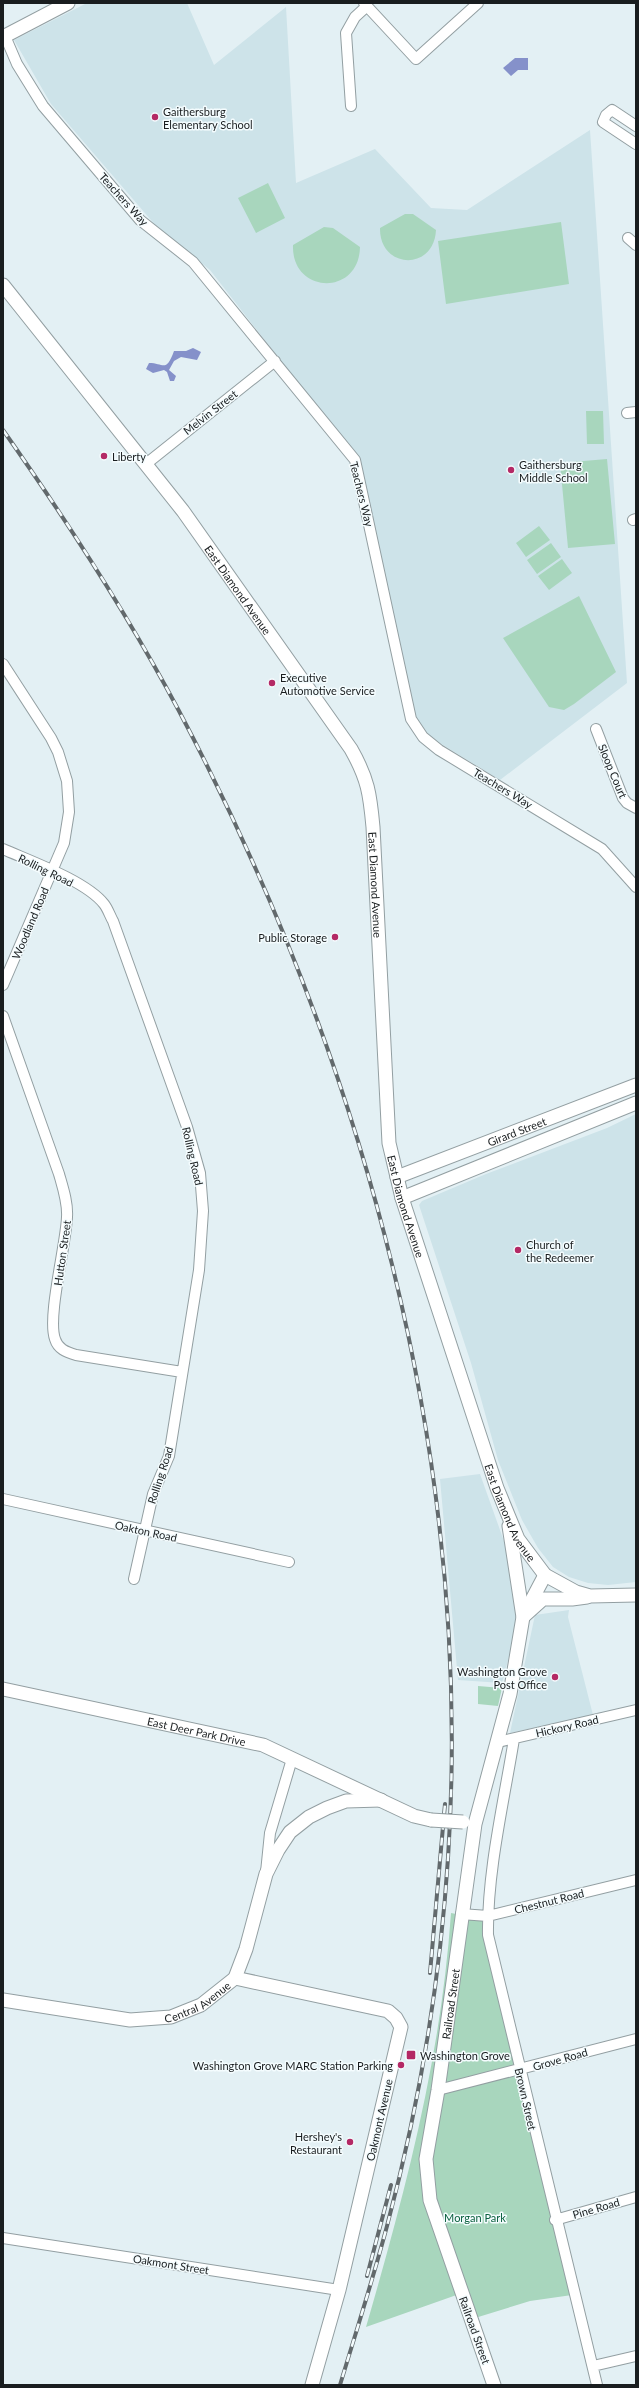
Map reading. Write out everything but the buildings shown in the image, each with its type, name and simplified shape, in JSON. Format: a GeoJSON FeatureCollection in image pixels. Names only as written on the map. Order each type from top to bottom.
{"type":"FeatureCollection","features":[{"type":"Feature","properties":{"kind":"street"},"geometry":{"type":"LineString","coordinates":[[4,36],[68,3]]}},
{"type":"Feature","properties":{"kind":"street"},"geometry":{"type":"LineString","coordinates":[[351,106],[346,33],[354,17],[365,4],[416,59],[478,3]]}},
{"type":"Feature","properties":{"kind":"street","name":"Teachers Way"},"geometry":{"type":"LineString","coordinates":[[4,36],[17,64],[44,106],[140,220],[193,262],[355,460],[411,719],[423,737],[439,750],[602,849],[636,887]]}},
{"type":"Feature","properties":{"kind":"street"},"geometry":{"type":"LineString","coordinates":[[636,126],[612,110],[604,118],[603,122],[636,144]]}},
{"type":"Feature","properties":{"kind":"street"},"geometry":{"type":"LineString","coordinates":[[628,238],[636,245]]}},
{"type":"Feature","properties":{"kind":"street","name":"East Diamond Avenue"},"geometry":{"type":"LineString","coordinates":[[3,285],[146,464],[199,534],[351,749],[363,771],[370,792],[373,827],[389,1143],[402,1198],[508,1518],[518,1539],[543,1572]]}},
{"type":"Feature","properties":{"kind":"street","name":"Melvin Street"},"geometry":{"type":"LineString","coordinates":[[146,464],[275,361]]}},
{"type":"Feature","properties":{"kind":"street","name":"Woodland Road"},"geometry":{"type":"LineString","coordinates":[[3,664],[52,738],[67,781],[69,812],[64,843],[3,985]]}},
{"type":"Feature","properties":{"kind":"street","name":"Sloop Court"},"geometry":{"type":"LineString","coordinates":[[596,729],[623,798],[627,803],[636,808]]}},
{"type":"Feature","properties":{"kind":"street","name":"Rolling Road"},"geometry":{"type":"LineString","coordinates":[[3,849],[52,871],[90,892],[104,904],[113,921],[187,1127],[200,1173],[203,1211],[199,1270],[169,1456],[153,1494],[134,1579]]}},
{"type":"Feature","properties":{"kind":"street","name":"Hutton Street"},"geometry":{"type":"LineString","coordinates":[[3,1016],[59,1174],[65,1197],[67,1214],[66,1232],[52,1322],[54,1338],[66,1352],[76,1355],[182,1372]]}},
{"type":"Feature","properties":{"kind":"street","name":"Girard Street"},"geometry":{"type":"LineString","coordinates":[[397,1177],[636,1085]]}},
{"type":"Feature","properties":{"kind":"street","name":"Girard Street"},"geometry":{"type":"LineString","coordinates":[[402,1198],[636,1103]]}},
{"type":"Feature","properties":{"kind":"street","name":"Oakton Road"},"geometry":{"type":"LineString","coordinates":[[3,1499],[289,1562]]}},
{"type":"Feature","properties":{"kind":"street"},"geometry":{"type":"LineString","coordinates":[[508,1518],[509,1539],[522,1613],[544,1599],[572,1599],[590,1596],[636,1595]]}},
{"type":"Feature","properties":{"kind":"street"},"geometry":{"type":"LineString","coordinates":[[543,1572],[576,1592],[590,1596]]}},
{"type":"Feature","properties":{"kind":"street","name":"Railroad Street"},"geometry":{"type":"LineString","coordinates":[[494,2385],[430,2200],[426,2159],[438,2090],[461,1914],[469,1823],[498,1742],[510,1694],[522,1613],[543,1572]]}},
{"type":"Feature","properties":{"kind":"street","name":"East Deer Park Drive"},"geometry":{"type":"LineString","coordinates":[[3,1689],[263,1745],[414,1816],[430,1820],[469,1823]]}},
{"type":"Feature","properties":{"kind":"street","name":"Hickory Road"},"geometry":{"type":"LineString","coordinates":[[498,1742],[636,1710]]}},
{"type":"Feature","properties":{"kind":"street","name":"Brown Street"},"geometry":{"type":"LineString","coordinates":[[514,1739],[488,1916],[488,1935],[555,2220],[597,2385]]}},
{"type":"Feature","properties":{"kind":"street","name":"Central Avenue"},"geometry":{"type":"LineString","coordinates":[[3,2000],[130,2020],[158,2020],[171,2017],[201,2005],[235,1978],[246,1949],[266,1874],[270,1833],[292,1759]]}},
{"type":"Feature","properties":{"kind":"street","name":"East Deer Park Drive"},"geometry":{"type":"LineString","coordinates":[[266,1874],[278,1850],[290,1832],[309,1817],[346,1801],[381,1800]]}},
{"type":"Feature","properties":{"kind":"street","name":"Chestnut Road"},"geometry":{"type":"LineString","coordinates":[[461,1914],[488,1916],[636,1880]]}},
{"type":"Feature","properties":{"kind":"street","name":"Oakmont Avenue"},"geometry":{"type":"LineString","coordinates":[[235,1978],[388,2011],[396,2018],[401,2027],[339,2290],[312,2385]]}},
{"type":"Feature","properties":{"kind":"street","name":"Grove Road"},"geometry":{"type":"LineString","coordinates":[[438,2090],[636,2039]]}},
{"type":"Feature","properties":{"kind":"street","name":"Pine Road"},"geometry":{"type":"LineString","coordinates":[[555,2220],[636,2197]]}},
{"type":"Feature","properties":{"kind":"street","name":"Oakmont Street"},"geometry":{"type":"LineString","coordinates":[[3,2238],[339,2290]]}},
{"type":"Feature","properties":{"kind":"street"},"geometry":{"type":"LineString","coordinates":[[592,2366],[636,2356]]}},
{"type":"Feature","properties":{"kind":"shaded area"},"geometry":{"type":"Polygon","coordinates":[[[87,3],[187,3],[214,65],[286,7],[296,183],[375,149],[431,208],[467,210],[590,130],[627,683],[500,780],[425,734],[415,719],[360,462],[210,270],[157,227],[51,104],[14,40],[87,3]]]}},
{"type":"Feature","properties":{"kind":"shaded area"},"geometry":{"type":"Polygon","coordinates":[[[636,1114],[636,1582],[608,1585],[588,1583],[569,1577],[553,1567],[538,1548],[522,1520],[498,1460],[471,1363],[419,1205],[422,1201],[486,1174],[607,1128],[636,1114]]]}},
{"type":"Feature","properties":{"kind":"shaded area"},"geometry":{"type":"Polygon","coordinates":[[[480,1474],[510,1558],[515,1597],[516,1618],[512,1645],[502,1683],[458,1680],[440,1479],[480,1474]]]}},
{"type":"Feature","properties":{"kind":"shaded area"},"geometry":{"type":"Polygon","coordinates":[[[569,1610],[568,1617],[593,1715],[510,1733],[535,1615],[569,1610]]]}},
{"type":"Feature","properties":{"kind":"green space"},"geometry":{"type":"Polygon","coordinates":[[[268,183],[285,218],[256,233],[238,198],[268,183]]]}},
{"type":"Feature","properties":{"kind":"green space"},"geometry":{"type":"Polygon","coordinates":[[[405,214],[413,214],[436,230],[433,244],[426,253],[417,259],[407,260],[397,258],[388,252],[382,242],[380,228],[405,214]]]}},
{"type":"Feature","properties":{"kind":"green space"},"geometry":{"type":"Polygon","coordinates":[[[561,222],[569,284],[446,304],[438,241],[561,222]]]}},
{"type":"Feature","properties":{"kind":"green space"},"geometry":{"type":"Polygon","coordinates":[[[324,227],[333,228],[360,247],[357,263],[349,275],[338,281],[325,283],[313,280],[302,273],[295,261],[293,245],[324,227]]]}},
{"type":"Feature","properties":{"kind":"green space"},"geometry":{"type":"Polygon","coordinates":[[[586,411],[603,411],[604,444],[587,444],[586,411]]]}},
{"type":"Feature","properties":{"kind":"green space"},"geometry":{"type":"Polygon","coordinates":[[[607,459],[615,544],[568,548],[560,463],[607,459]]]}},
{"type":"Feature","properties":{"kind":"green space"},"geometry":{"type":"Polygon","coordinates":[[[539,526],[550,540],[526,557],[516,543],[539,526]]]}},
{"type":"Feature","properties":{"kind":"green space"},"geometry":{"type":"Polygon","coordinates":[[[551,543],[561,557],[537,574],[527,560],[551,543]]]}},
{"type":"Feature","properties":{"kind":"green space"},"geometry":{"type":"Polygon","coordinates":[[[562,559],[572,573],[549,590],[538,576],[562,559]]]}},
{"type":"Feature","properties":{"kind":"green space"},"geometry":{"type":"Polygon","coordinates":[[[579,596],[616,672],[564,710],[549,707],[503,638],[579,596]]]}},
{"type":"Feature","properties":{"kind":"green space"},"geometry":{"type":"Polygon","coordinates":[[[478,1686],[502,1688],[498,1706],[478,1704],[478,1686]]]}},
{"type":"Feature","properties":{"kind":"green space","name":"Morgan Park"},"geometry":{"type":"Polygon","coordinates":[[[451,1913],[483,1919],[572,2295],[530,2301],[475,2318],[465,2292],[366,2327],[395,2224],[420,2122],[439,2019],[451,1913]]]}},
{"type":"Feature","properties":{"kind":"water"},"geometry":{"type":"Polygon","coordinates":[[[515,58],[528,58],[528,70],[518,70],[511,76],[503,68],[515,58]]]}},
{"type":"Feature","properties":{"kind":"water"},"geometry":{"type":"Polygon","coordinates":[[[193,348],[201,352],[197,360],[181,357],[174,361],[169,370],[176,376],[174,381],[170,381],[167,372],[164,370],[153,373],[146,369],[149,363],[167,364],[174,351],[186,351],[193,348]]]}},
{"type":"Feature","properties":{"kind":"railway"},"geometry":{"type":"LineString","coordinates":[[3,430],[96,568],[139,639],[179,711],[245,844],[303,982],[352,1123],[393,1267],[423,1413],[443,1561],[451,1709],[448,1858],[440,1951],[434,1997],[409,2135],[382,2246],[340,2385]]}},
{"type":"Feature","properties":{"kind":"railway"},"geometry":{"type":"LineString","coordinates":[[430,1973],[445,1804]]}},
{"type":"Feature","properties":{"kind":"railway"},"geometry":{"type":"LineString","coordinates":[[367,2276],[391,2185]]}},
{"type":"Feature","properties":{"kind":"place","name":"Gaithersburg Elementary School"},"geometry":{"type":"Point","coordinates":[155,117]}},
{"type":"Feature","properties":{"kind":"place","name":"Liberty"},"geometry":{"type":"Point","coordinates":[104,456]}},
{"type":"Feature","properties":{"kind":"place","name":"Gaithersburg Middle School"},"geometry":{"type":"Point","coordinates":[511,470]}},
{"type":"Feature","properties":{"kind":"place","name":"Executive Automotive Service"},"geometry":{"type":"Point","coordinates":[272,683]}},
{"type":"Feature","properties":{"kind":"place","name":"Public Storage"},"geometry":{"type":"Point","coordinates":[335,937]}},
{"type":"Feature","properties":{"kind":"place","name":"Church of the Redeemer"},"geometry":{"type":"Point","coordinates":[518,1250]}},
{"type":"Feature","properties":{"kind":"place","name":"Washington Grove Post Office"},"geometry":{"type":"Point","coordinates":[555,1677]}},
{"type":"Feature","properties":{"kind":"place","name":"Washington Grove"},"geometry":{"type":"Point","coordinates":[411,2055]}},
{"type":"Feature","properties":{"kind":"place","name":"Washington Grove MARC Station Parking"},"geometry":{"type":"Point","coordinates":[401,2065]}},
{"type":"Feature","properties":{"kind":"place","name":"Hershey's Restaurant"},"geometry":{"type":"Point","coordinates":[350,2142]}}]}
